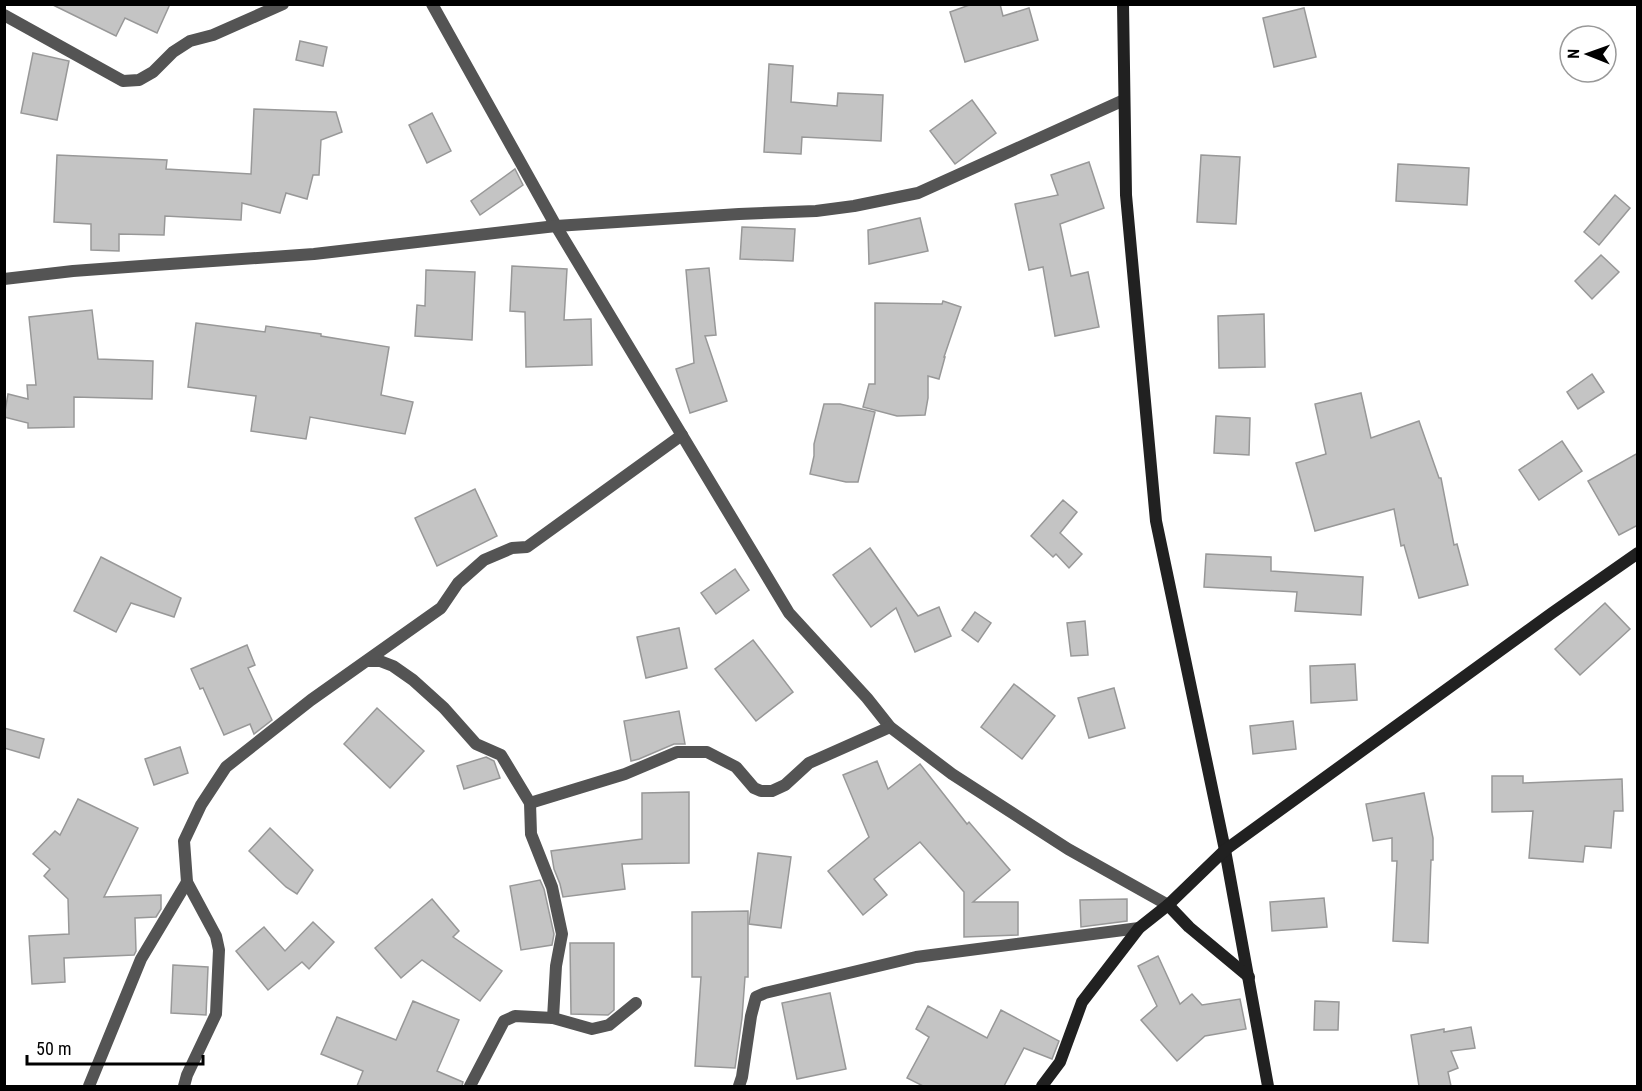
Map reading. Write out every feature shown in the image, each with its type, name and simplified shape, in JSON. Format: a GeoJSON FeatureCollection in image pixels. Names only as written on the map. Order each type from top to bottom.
{"type":"FeatureCollection","features":[{"type":"Feature","properties":{"kind":"street"},"geometry":{"type":"LineString","coordinates":[[4,15],[123,81],[139,80],[153,72],[173,52],[190,41],[213,35],[283,4]]}},
{"type":"Feature","properties":{"kind":"street"},"geometry":{"type":"LineString","coordinates":[[432,4],[556,226],[789,613],[867,698],[890,727],[952,774],[1068,849],[1168,906],[1189,927],[1249,977]]}},
{"type":"Feature","properties":{"kind":"street"},"geometry":{"type":"LineString","coordinates":[[1123,4],[1126,195],[1156,521],[1225,850],[1268,1086]]}},
{"type":"Feature","properties":{"kind":"street"},"geometry":{"type":"LineString","coordinates":[[4,279],[155,264],[314,254],[556,226],[816,211],[854,206],[918,193],[1124,100]]}},
{"type":"Feature","properties":{"kind":"street"},"geometry":{"type":"LineString","coordinates":[[184,1086],[216,1014],[219,950],[216,936],[187,882],[184,841],[201,805],[226,768],[311,700],[441,608],[458,583],[484,560],[512,548],[527,546],[681,435]]}},
{"type":"Feature","properties":{"kind":"street"},"geometry":{"type":"LineString","coordinates":[[1042,1086],[1060,1062],[1082,1002],[1139,928],[1168,906],[1225,850],[1638,553]]}},
{"type":"Feature","properties":{"kind":"street"},"geometry":{"type":"LineString","coordinates":[[367,661],[380,661],[393,666],[413,680],[444,708],[476,744],[501,755],[530,803],[531,834],[552,887],[562,934],[556,966],[553,1018]]}},
{"type":"Feature","properties":{"kind":"street"},"geometry":{"type":"LineString","coordinates":[[530,803],[625,774],[677,752],[707,752],[736,767],[754,788],[761,791],[772,791],[784,785],[809,763],[890,727]]}},
{"type":"Feature","properties":{"kind":"street"},"geometry":{"type":"LineString","coordinates":[[89,1086],[141,959],[187,882]]}},
{"type":"Feature","properties":{"kind":"street"},"geometry":{"type":"LineString","coordinates":[[739,1086],[750,1016],[756,997],[765,993],[916,957],[1139,928]]}},
{"type":"Feature","properties":{"kind":"street"},"geometry":{"type":"LineString","coordinates":[[470,1086],[504,1021],[515,1016],[553,1018],[592,1029],[609,1025],[636,1003]]}},
{"type":"Feature","properties":{"kind":"building"},"geometry":{"type":"Polygon","coordinates":[[[51,4],[170,4],[157,33],[125,18],[116,36],[51,4]]]}},
{"type":"Feature","properties":{"kind":"building"},"geometry":{"type":"Polygon","coordinates":[[[972,4],[1000,4],[1003,16],[1029,8],[1038,40],[965,62],[950,12],[972,4]]]}},
{"type":"Feature","properties":{"kind":"building"},"geometry":{"type":"Polygon","coordinates":[[[1304,8],[1316,57],[1274,67],[1263,18],[1304,8]]]}},
{"type":"Feature","properties":{"kind":"building"},"geometry":{"type":"Polygon","coordinates":[[[300,41],[327,47],[323,66],[296,60],[300,41]]]}},
{"type":"Feature","properties":{"kind":"building"},"geometry":{"type":"Polygon","coordinates":[[[33,53],[69,61],[57,120],[21,113],[33,53]]]}},
{"type":"Feature","properties":{"kind":"building"},"geometry":{"type":"Polygon","coordinates":[[[769,64],[793,66],[791,102],[837,106],[838,93],[883,95],[881,141],[802,137],[801,154],[764,152],[769,64]]]}},
{"type":"Feature","properties":{"kind":"building"},"geometry":{"type":"Polygon","coordinates":[[[972,100],[996,133],[955,164],[930,131],[972,100]]]}},
{"type":"Feature","properties":{"kind":"building"},"geometry":{"type":"Polygon","coordinates":[[[254,109],[336,112],[342,132],[321,140],[319,175],[313,175],[307,199],[286,193],[280,213],[242,203],[241,220],[165,216],[164,235],[119,234],[119,251],[91,250],[91,224],[54,222],[57,155],[167,160],[166,169],[251,174],[254,109]]]}},
{"type":"Feature","properties":{"kind":"building"},"geometry":{"type":"Polygon","coordinates":[[[432,113],[451,151],[427,163],[409,125],[432,113]]]}},
{"type":"Feature","properties":{"kind":"building"},"geometry":{"type":"Polygon","coordinates":[[[1201,155],[1240,157],[1236,224],[1197,222],[1201,155]]]}},
{"type":"Feature","properties":{"kind":"building"},"geometry":{"type":"Polygon","coordinates":[[[1089,162],[1104,208],[1060,224],[1071,276],[1088,272],[1099,327],[1055,336],[1043,267],[1029,270],[1015,204],[1058,195],[1051,175],[1089,162]]]}},
{"type":"Feature","properties":{"kind":"building"},"geometry":{"type":"Polygon","coordinates":[[[1398,164],[1469,168],[1467,205],[1396,201],[1398,164]]]}},
{"type":"Feature","properties":{"kind":"building"},"geometry":{"type":"Polygon","coordinates":[[[515,169],[523,185],[480,215],[471,201],[515,169]]]}},
{"type":"Feature","properties":{"kind":"building"},"geometry":{"type":"Polygon","coordinates":[[[1615,195],[1630,208],[1599,245],[1584,232],[1615,195]]]}},
{"type":"Feature","properties":{"kind":"building"},"geometry":{"type":"Polygon","coordinates":[[[920,218],[928,251],[869,264],[868,230],[920,218]]]}},
{"type":"Feature","properties":{"kind":"building"},"geometry":{"type":"Polygon","coordinates":[[[742,227],[795,229],[793,261],[740,259],[742,227]]]}},
{"type":"Feature","properties":{"kind":"building"},"geometry":{"type":"Polygon","coordinates":[[[1601,255],[1619,272],[1592,299],[1575,281],[1601,255]]]}},
{"type":"Feature","properties":{"kind":"building"},"geometry":{"type":"Polygon","coordinates":[[[512,266],[567,269],[564,320],[591,319],[592,365],[526,367],[525,312],[510,311],[512,266]]]}},
{"type":"Feature","properties":{"kind":"building"},"geometry":{"type":"Polygon","coordinates":[[[709,268],[716,335],[705,336],[727,401],[690,413],[676,369],[694,363],[686,270],[709,268]]]}},
{"type":"Feature","properties":{"kind":"building"},"geometry":{"type":"Polygon","coordinates":[[[426,270],[475,272],[472,340],[415,336],[417,305],[425,306],[426,270]]]}},
{"type":"Feature","properties":{"kind":"building"},"geometry":{"type":"Polygon","coordinates":[[[943,301],[961,307],[939,379],[928,376],[925,415],[897,416],[863,407],[869,384],[875,384],[875,303],[942,304],[943,301]]]}},
{"type":"Feature","properties":{"kind":"building"},"geometry":{"type":"Polygon","coordinates":[[[92,310],[98,359],[153,361],[152,399],[74,397],[74,427],[28,428],[28,423],[4,417],[8,394],[28,399],[27,385],[36,385],[29,317],[92,310]]]}},
{"type":"Feature","properties":{"kind":"building"},"geometry":{"type":"Polygon","coordinates":[[[1264,314],[1265,367],[1219,368],[1218,316],[1264,314]]]}},
{"type":"Feature","properties":{"kind":"building"},"geometry":{"type":"Polygon","coordinates":[[[196,323],[265,332],[266,326],[389,347],[381,395],[413,402],[405,434],[310,417],[306,439],[251,431],[256,396],[188,387],[196,323]]]}},
{"type":"Feature","properties":{"kind":"building"},"geometry":{"type":"Polygon","coordinates":[[[1592,374],[1604,392],[1578,409],[1567,392],[1592,374]]]}},
{"type":"Feature","properties":{"kind":"building"},"geometry":{"type":"Polygon","coordinates":[[[1361,393],[1371,438],[1419,421],[1439,478],[1441,478],[1454,545],[1457,544],[1468,585],[1419,598],[1404,545],[1401,546],[1394,509],[1315,531],[1296,463],[1326,454],[1315,404],[1361,393]]]}},
{"type":"Feature","properties":{"kind":"building"},"geometry":{"type":"Polygon","coordinates":[[[824,404],[840,404],[875,412],[858,482],[846,482],[810,474],[814,444],[824,404]]]}},
{"type":"Feature","properties":{"kind":"building"},"geometry":{"type":"Polygon","coordinates":[[[1216,416],[1250,418],[1249,455],[1214,453],[1216,416]]]}},
{"type":"Feature","properties":{"kind":"building"},"geometry":{"type":"Polygon","coordinates":[[[1562,441],[1582,471],[1539,500],[1519,470],[1562,441]]]}},
{"type":"Feature","properties":{"kind":"building"},"geometry":{"type":"Polygon","coordinates":[[[1638,453],[1638,525],[1619,535],[1588,481],[1638,453]]]}},
{"type":"Feature","properties":{"kind":"building"},"geometry":{"type":"Polygon","coordinates":[[[475,489],[497,536],[437,566],[415,518],[475,489]]]}},
{"type":"Feature","properties":{"kind":"building"},"geometry":{"type":"Polygon","coordinates":[[[1063,500],[1077,512],[1060,533],[1082,554],[1069,568],[1056,554],[1053,557],[1031,536],[1063,500]]]}},
{"type":"Feature","properties":{"kind":"building"},"geometry":{"type":"Polygon","coordinates":[[[870,548],[918,616],[939,607],[951,636],[915,652],[896,608],[871,627],[833,575],[870,548]]]}},
{"type":"Feature","properties":{"kind":"building"},"geometry":{"type":"Polygon","coordinates":[[[1206,554],[1271,557],[1271,571],[1363,577],[1361,615],[1295,611],[1297,592],[1204,587],[1206,554]]]}},
{"type":"Feature","properties":{"kind":"building"},"geometry":{"type":"Polygon","coordinates":[[[101,557],[181,598],[174,617],[131,603],[116,632],[74,611],[101,557]]]}},
{"type":"Feature","properties":{"kind":"building"},"geometry":{"type":"Polygon","coordinates":[[[735,569],[749,590],[716,614],[701,593],[735,569]]]}},
{"type":"Feature","properties":{"kind":"building"},"geometry":{"type":"Polygon","coordinates":[[[1605,603],[1630,629],[1580,675],[1555,649],[1605,603]]]}},
{"type":"Feature","properties":{"kind":"building"},"geometry":{"type":"Polygon","coordinates":[[[975,612],[991,623],[978,642],[962,630],[975,612]]]}},
{"type":"Feature","properties":{"kind":"building"},"geometry":{"type":"Polygon","coordinates":[[[1085,621],[1088,655],[1071,656],[1067,623],[1085,621]]]}},
{"type":"Feature","properties":{"kind":"building"},"geometry":{"type":"Polygon","coordinates":[[[679,628],[687,668],[646,678],[637,637],[679,628]]]}},
{"type":"Feature","properties":{"kind":"building"},"geometry":{"type":"Polygon","coordinates":[[[753,640],[793,692],[756,721],[715,669],[753,640]]]}},
{"type":"Feature","properties":{"kind":"building"},"geometry":{"type":"Polygon","coordinates":[[[247,645],[255,665],[248,668],[272,720],[254,734],[250,724],[224,735],[203,688],[200,689],[191,669],[247,645]]]}},
{"type":"Feature","properties":{"kind":"building"},"geometry":{"type":"Polygon","coordinates":[[[1355,664],[1357,700],[1311,703],[1310,666],[1355,664]]]}},
{"type":"Feature","properties":{"kind":"building"},"geometry":{"type":"Polygon","coordinates":[[[1014,684],[1055,716],[1022,759],[981,727],[1014,684]]]}},
{"type":"Feature","properties":{"kind":"building"},"geometry":{"type":"Polygon","coordinates":[[[1114,688],[1125,728],[1089,738],[1078,698],[1114,688]]]}},
{"type":"Feature","properties":{"kind":"building"},"geometry":{"type":"Polygon","coordinates":[[[377,708],[424,751],[390,788],[344,744],[377,708]]]}},
{"type":"Feature","properties":{"kind":"building"},"geometry":{"type":"Polygon","coordinates":[[[679,711],[685,744],[674,744],[631,761],[624,721],[679,711]]]}},
{"type":"Feature","properties":{"kind":"building"},"geometry":{"type":"Polygon","coordinates":[[[1293,721],[1296,749],[1253,754],[1250,726],[1293,721]]]}},
{"type":"Feature","properties":{"kind":"building"},"geometry":{"type":"Polygon","coordinates":[[[4,728],[44,739],[39,758],[4,748],[4,728]]]}},
{"type":"Feature","properties":{"kind":"building"},"geometry":{"type":"Polygon","coordinates":[[[180,747],[188,773],[154,785],[145,759],[180,747]]]}},
{"type":"Feature","properties":{"kind":"building"},"geometry":{"type":"Polygon","coordinates":[[[486,757],[494,761],[500,778],[464,789],[457,766],[486,757]]]}},
{"type":"Feature","properties":{"kind":"building"},"geometry":{"type":"Polygon","coordinates":[[[877,761],[888,789],[920,764],[967,824],[969,822],[1010,870],[973,902],[1018,902],[1018,935],[964,937],[964,892],[920,842],[874,879],[887,895],[863,915],[828,871],[869,837],[843,775],[877,761]]]}},
{"type":"Feature","properties":{"kind":"building"},"geometry":{"type":"Polygon","coordinates":[[[1492,776],[1523,776],[1523,783],[1622,779],[1623,811],[1614,811],[1611,848],[1585,846],[1583,862],[1529,858],[1533,811],[1492,812],[1492,776]]]}},
{"type":"Feature","properties":{"kind":"building"},"geometry":{"type":"Polygon","coordinates":[[[689,792],[689,863],[622,864],[625,889],[563,897],[551,851],[642,839],[642,793],[689,792]]]}},
{"type":"Feature","properties":{"kind":"building"},"geometry":{"type":"Polygon","coordinates":[[[1424,793],[1433,838],[1428,943],[1393,941],[1397,861],[1392,861],[1392,838],[1373,841],[1366,804],[1424,793]]]}},
{"type":"Feature","properties":{"kind":"building"},"geometry":{"type":"Polygon","coordinates":[[[78,799],[138,828],[104,897],[161,895],[161,909],[156,917],[135,918],[136,951],[134,955],[64,958],[65,982],[32,984],[29,936],[69,934],[68,899],[44,876],[50,869],[33,854],[55,831],[60,835],[78,799]]]}},
{"type":"Feature","properties":{"kind":"building"},"geometry":{"type":"Polygon","coordinates":[[[270,828],[313,870],[297,894],[286,887],[249,851],[270,828]]]}},
{"type":"Feature","properties":{"kind":"building"},"geometry":{"type":"Polygon","coordinates":[[[758,853],[791,857],[781,928],[749,924],[758,853]]]}},
{"type":"Feature","properties":{"kind":"building"},"geometry":{"type":"Polygon","coordinates":[[[540,880],[554,934],[552,945],[521,950],[510,886],[540,880]]]}},
{"type":"Feature","properties":{"kind":"building"},"geometry":{"type":"Polygon","coordinates":[[[1324,898],[1327,927],[1272,931],[1270,902],[1324,898]]]}},
{"type":"Feature","properties":{"kind":"building"},"geometry":{"type":"Polygon","coordinates":[[[432,899],[459,931],[453,937],[502,971],[480,1001],[422,960],[401,978],[375,948],[432,899]]]}},
{"type":"Feature","properties":{"kind":"building"},"geometry":{"type":"Polygon","coordinates":[[[1127,899],[1127,921],[1081,927],[1080,900],[1127,899]]]}},
{"type":"Feature","properties":{"kind":"building"},"geometry":{"type":"Polygon","coordinates":[[[748,911],[748,977],[745,977],[735,1068],[695,1066],[701,977],[692,977],[692,912],[748,911]]]}},
{"type":"Feature","properties":{"kind":"building"},"geometry":{"type":"Polygon","coordinates":[[[313,922],[334,942],[309,969],[302,962],[268,990],[236,951],[264,927],[285,951],[313,922]]]}},
{"type":"Feature","properties":{"kind":"building"},"geometry":{"type":"Polygon","coordinates":[[[570,943],[614,943],[614,1010],[608,1015],[571,1014],[570,943]]]}},
{"type":"Feature","properties":{"kind":"building"},"geometry":{"type":"Polygon","coordinates":[[[1158,956],[1180,1004],[1192,994],[1202,1005],[1240,999],[1246,1029],[1205,1036],[1177,1061],[1141,1020],[1157,1006],[1138,966],[1158,956]]]}},
{"type":"Feature","properties":{"kind":"building"},"geometry":{"type":"Polygon","coordinates":[[[173,965],[208,967],[206,1015],[171,1013],[173,965]]]}},
{"type":"Feature","properties":{"kind":"building"},"geometry":{"type":"Polygon","coordinates":[[[830,993],[846,1069],[797,1079],[782,1003],[830,993]]]}},
{"type":"Feature","properties":{"kind":"building"},"geometry":{"type":"Polygon","coordinates":[[[413,1001],[459,1020],[437,1071],[463,1082],[462,1086],[357,1086],[363,1071],[321,1054],[337,1017],[396,1040],[413,1001]]]}},
{"type":"Feature","properties":{"kind":"building"},"geometry":{"type":"Polygon","coordinates":[[[1315,1001],[1339,1002],[1338,1030],[1314,1030],[1315,1001]]]}},
{"type":"Feature","properties":{"kind":"building"},"geometry":{"type":"Polygon","coordinates":[[[928,1006],[987,1038],[1001,1010],[1059,1041],[1052,1059],[1024,1048],[1004,1086],[923,1086],[907,1078],[929,1037],[916,1029],[928,1006]]]}},
{"type":"Feature","properties":{"kind":"building"},"geometry":{"type":"Polygon","coordinates":[[[1471,1027],[1475,1048],[1451,1051],[1458,1068],[1448,1072],[1451,1086],[1419,1086],[1411,1035],[1471,1027]]]}}]}
